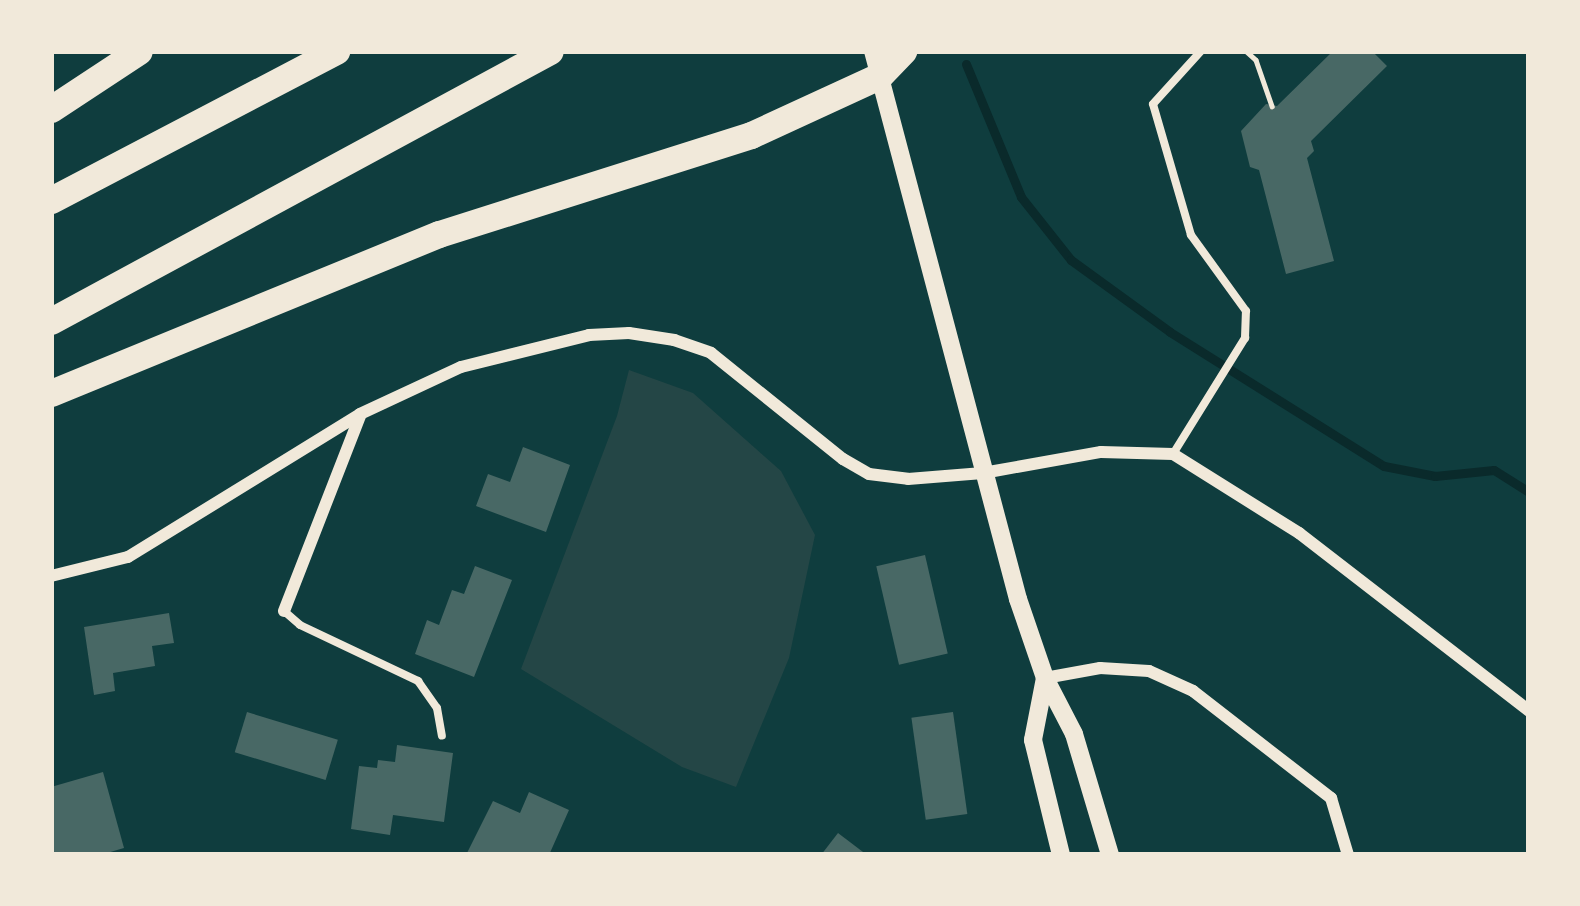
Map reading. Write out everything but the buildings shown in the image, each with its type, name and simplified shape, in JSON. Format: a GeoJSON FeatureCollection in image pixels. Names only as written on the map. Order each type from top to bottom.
{"type":"FeatureCollection","features":[{"type":"Feature","properties":{"kind":"highway"},"geometry":{"type":"LineString","coordinates":[[51,110],[139,51]]}},
{"type":"Feature","properties":{"kind":"highway"},"geometry":{"type":"LineString","coordinates":[[51,200],[336,51]]}},
{"type":"Feature","properties":{"kind":"highway"},"geometry":{"type":"LineString","coordinates":[[51,321],[550,51]]}},
{"type":"Feature","properties":{"kind":"highway"},"geometry":{"type":"LineString","coordinates":[[51,393],[439,234],[751,135],[903,51]]}},
{"type":"Feature","properties":{"kind":"street"},"geometry":{"type":"LineString","coordinates":[[876,63],[982,473],[1045,678],[1073,734],[1108,855]]}},
{"type":"Feature","properties":{"kind":"street"},"geometry":{"type":"LineString","coordinates":[[51,576],[128,557],[360,414],[461,367],[590,335],[629,333],[674,340],[711,353],[843,459],[869,473],[908,479],[982,473],[1101,452],[1173,454],[1300,533],[1529,711]]}},
{"type":"Feature","properties":{"kind":"street"},"geometry":{"type":"LineString","coordinates":[[284,611],[360,414]]}},
{"type":"Feature","properties":{"kind":"street"},"geometry":{"type":"LineString","coordinates":[[1045,678],[1100,668],[1149,671],[1183,685],[1331,798],[1348,855]]}},
{"type":"Feature","properties":{"kind":"street"},"geometry":{"type":"LineString","coordinates":[[1045,678],[1034,740],[1061,855]]}},
{"type":"Feature","properties":{"kind":"lane"},"geometry":{"type":"LineString","coordinates":[[1173,454],[1245,338],[1246,311],[1191,236],[1153,104],[1201,51]]}},
{"type":"Feature","properties":{"kind":"lane"},"geometry":{"type":"LineString","coordinates":[[284,611],[300,625],[418,681],[437,708],[442,736]]}},
{"type":"Feature","properties":{"kind":"path"},"geometry":{"type":"LineString","coordinates":[[1246,51],[1256,60],[1272,106]]}},
{"type":"Feature","properties":{"kind":"shaded area"},"geometry":{"type":"Polygon","coordinates":[[[629,370],[693,393],[781,471],[815,535],[789,658],[736,787],[682,767],[521,669],[617,416],[629,370]]]}},
{"type":"Feature","properties":{"kind":"waterway"},"geometry":{"type":"LineString","coordinates":[[966,64],[1021,197],[1071,260],[1170,332],[1384,466],[1435,476],[1494,470],[1529,492]]}}]}
